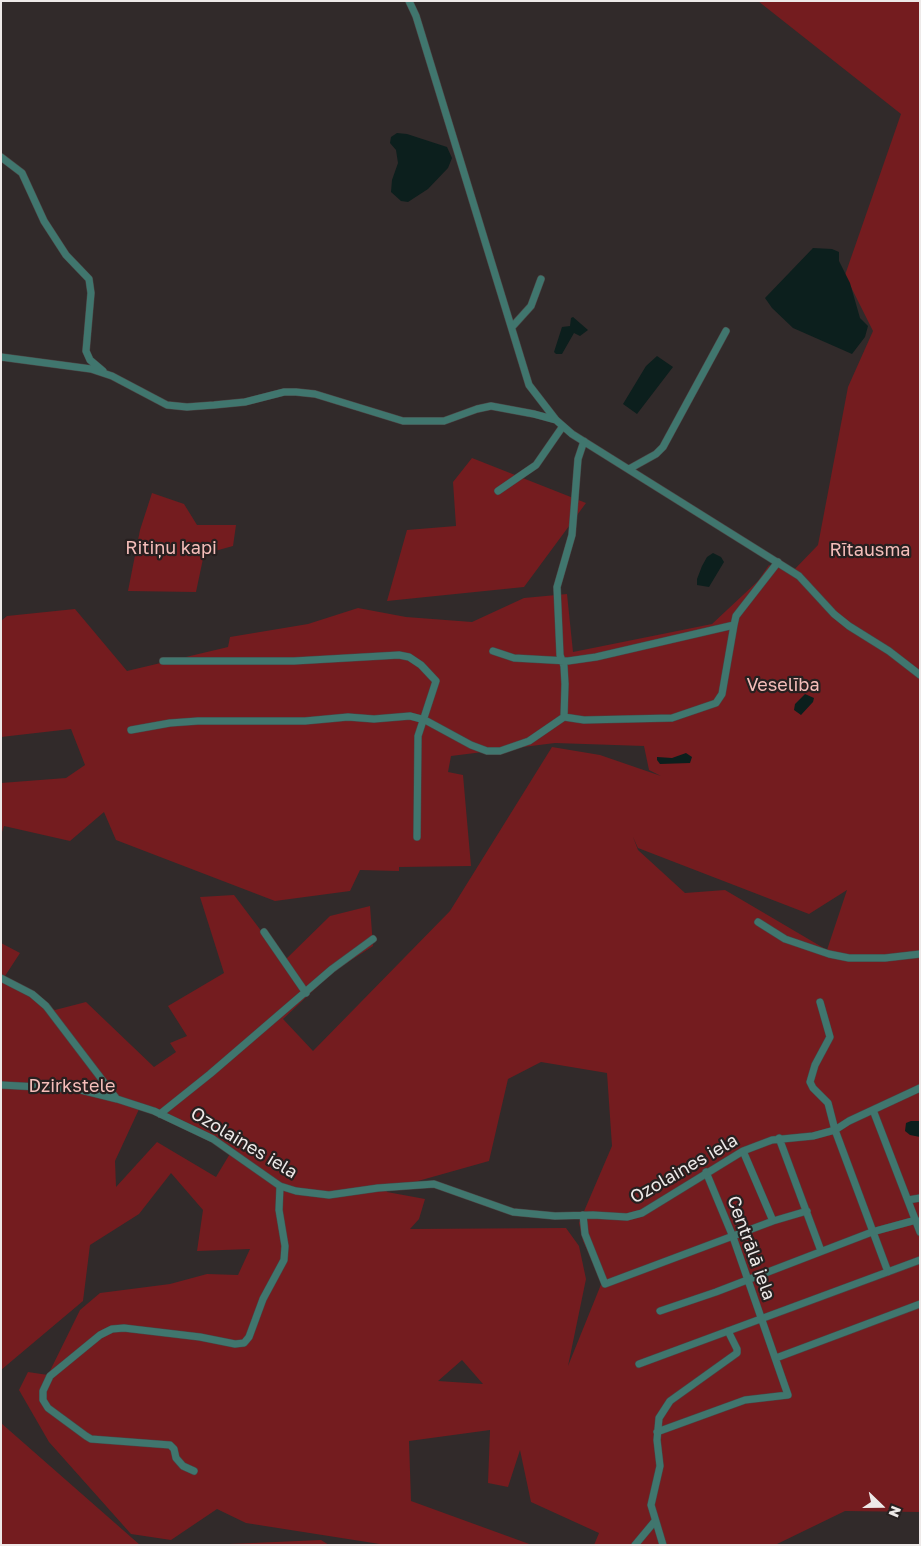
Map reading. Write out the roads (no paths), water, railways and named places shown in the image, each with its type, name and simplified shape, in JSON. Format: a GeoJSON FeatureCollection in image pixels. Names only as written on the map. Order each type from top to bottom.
{"type":"FeatureCollection","features":[{"type":"Feature","properties":{"kind":"street"},"geometry":{"type":"LineString","coordinates":[[409,1],[416,16],[529,385],[556,420],[563,426],[799,576],[849,626],[889,651],[920,675]]}},
{"type":"Feature","properties":{"kind":"street"},"geometry":{"type":"LineString","coordinates":[[1,157],[22,173],[44,221],[66,255],[89,278],[91,293],[86,351],[90,360],[105,373],[167,405],[187,407],[245,402],[284,392],[315,394],[403,421],[444,421],[491,406],[556,420]]}},
{"type":"Feature","properties":{"kind":"street"},"geometry":{"type":"LineString","coordinates":[[512,327],[531,306],[541,279]]}},
{"type":"Feature","properties":{"kind":"street"},"geometry":{"type":"LineString","coordinates":[[629,468],[656,454],[663,447],[726,331]]}},
{"type":"Feature","properties":{"kind":"street"},"geometry":{"type":"LineString","coordinates":[[1,357],[67,365],[105,373]]}},
{"type":"Feature","properties":{"kind":"street"},"geometry":{"type":"LineString","coordinates":[[534,414],[542,402]]}},
{"type":"Feature","properties":{"kind":"street"},"geometry":{"type":"LineString","coordinates":[[498,491],[536,464],[563,426]]}},
{"type":"Feature","properties":{"kind":"street"},"geometry":{"type":"LineString","coordinates":[[564,717],[565,684],[557,587],[572,535],[578,458],[584,441]]}},
{"type":"Feature","properties":{"kind":"street"},"geometry":{"type":"LineString","coordinates":[[131,730],[170,723],[198,721],[305,721],[348,717],[374,719],[410,716],[425,720],[471,745],[487,750],[500,751],[529,741],[564,717],[584,720],[672,718],[716,703],[722,694],[736,616],[778,562]]}},
{"type":"Feature","properties":{"kind":"street"},"geometry":{"type":"LineString","coordinates":[[493,650],[514,658],[562,660],[596,657],[734,625]]}},
{"type":"Feature","properties":{"kind":"street"},"geometry":{"type":"LineString","coordinates":[[163,661],[294,661],[399,655],[409,657],[421,665],[436,681],[425,720],[418,736],[417,838]]}},
{"type":"Feature","properties":{"kind":"street"},"geometry":{"type":"LineString","coordinates":[[758,922],[785,939],[829,954],[849,958],[885,958],[920,954]]}},
{"type":"Feature","properties":{"kind":"street"},"geometry":{"type":"LineString","coordinates":[[264,932],[306,993]]}},
{"type":"Feature","properties":{"kind":"street"},"geometry":{"type":"LineString","coordinates":[[160,1114],[306,993],[332,969],[373,939]]}},
{"type":"Feature","properties":{"kind":"street"},"geometry":{"type":"LineString","coordinates":[[1,978],[32,994],[46,1006],[117,1099]]}},
{"type":"Feature","properties":{"kind":"street"},"geometry":{"type":"LineString","coordinates":[[820,1002],[830,1037],[815,1065],[810,1082],[813,1088],[828,1103],[835,1130],[888,1272]]}},
{"type":"Feature","properties":{"kind":"street","name":"Ozolaines iela"},"geometry":{"type":"LineString","coordinates":[[1,1085],[77,1089],[117,1099],[160,1114],[213,1139],[280,1186],[305,1193],[329,1195],[378,1188],[434,1184],[513,1212],[555,1216],[627,1217],[642,1213],[743,1151],[779,1138],[813,1136],[835,1130],[872,1110],[919,1090]]}},
{"type":"Feature","properties":{"kind":"street"},"geometry":{"type":"LineString","coordinates":[[872,1110],[920,1232]]}},
{"type":"Feature","properties":{"kind":"street"},"geometry":{"type":"LineString","coordinates":[[779,1138],[821,1251]]}},
{"type":"Feature","properties":{"kind":"street"},"geometry":{"type":"LineString","coordinates":[[743,1151],[772,1221]]}},
{"type":"Feature","properties":{"kind":"street","name":"Centrālā iela"},"geometry":{"type":"LineString","coordinates":[[657,1432],[745,1400],[788,1395],[733,1237],[706,1172]]}},
{"type":"Feature","properties":{"kind":"street"},"geometry":{"type":"LineString","coordinates":[[194,1471],[183,1466],[176,1458],[174,1449],[170,1445],[102,1440],[86,1436],[48,1408],[43,1400],[43,1391],[50,1376],[100,1335],[112,1329],[124,1328],[200,1337],[235,1344],[244,1343],[249,1337],[263,1299],[284,1260],[279,1210],[280,1186]]}},
{"type":"Feature","properties":{"kind":"street"},"geometry":{"type":"LineString","coordinates":[[908,1200],[920,1198]]}},
{"type":"Feature","properties":{"kind":"street"},"geometry":{"type":"LineString","coordinates":[[583,1215],[585,1234],[605,1284],[772,1221],[807,1211]]}},
{"type":"Feature","properties":{"kind":"street"},"geometry":{"type":"LineString","coordinates":[[660,1311],[716,1292],[748,1278],[872,1232],[916,1220]]}},
{"type":"Feature","properties":{"kind":"street"},"geometry":{"type":"LineString","coordinates":[[638,1364],[920,1260]]}},
{"type":"Feature","properties":{"kind":"street"},"geometry":{"type":"LineString","coordinates":[[776,1358],[920,1304]]}},
{"type":"Feature","properties":{"kind":"street"},"geometry":{"type":"LineString","coordinates":[[663,1545],[651,1505],[660,1466],[657,1432],[659,1418],[670,1401],[737,1353],[737,1349],[728,1331]]}},
{"type":"Feature","properties":{"kind":"street"},"geometry":{"type":"LineString","coordinates":[[634,1545],[655,1521]]}},
{"type":"Feature","properties":{"kind":"water"},"geometry":{"type":"Polygon","coordinates":[[[397,133],[407,134],[447,147],[452,158],[448,168],[428,189],[408,202],[401,201],[391,192],[392,180],[398,163],[396,150],[390,143],[391,137],[397,133]]]}},
{"type":"Feature","properties":{"kind":"water"},"geometry":{"type":"Polygon","coordinates":[[[813,248],[832,249],[839,252],[839,261],[850,283],[860,318],[868,326],[865,337],[852,354],[793,328],[772,308],[765,298],[813,248]]]}},
{"type":"Feature","properties":{"kind":"water"},"geometry":{"type":"Polygon","coordinates":[[[573,317],[588,330],[580,336],[574,333],[562,354],[556,354],[554,352],[562,327],[570,326],[571,318],[573,317]]]}},
{"type":"Feature","properties":{"kind":"water"},"geometry":{"type":"Polygon","coordinates":[[[657,356],[673,367],[637,414],[623,404],[646,366],[657,356]]]}},
{"type":"Feature","properties":{"kind":"water"},"geometry":{"type":"Polygon","coordinates":[[[713,553],[721,557],[724,562],[709,587],[697,585],[697,579],[702,566],[707,557],[713,553]]]}},
{"type":"Feature","properties":{"kind":"water"},"geometry":{"type":"Polygon","coordinates":[[[805,694],[814,698],[813,702],[801,715],[794,710],[795,704],[805,694]]]}},
{"type":"Feature","properties":{"kind":"water"},"geometry":{"type":"Polygon","coordinates":[[[686,753],[692,757],[690,763],[660,764],[657,760],[657,757],[672,758],[686,753]]]}},
{"type":"Feature","properties":{"kind":"water"},"geometry":{"type":"Polygon","coordinates":[[[920,1121],[920,1137],[910,1135],[905,1131],[906,1123],[920,1121]]]}},
{"type":"Feature","properties":{"kind":"park label","name":"Ritiņu kapi"},"geometry":{"type":"Point","coordinates":[171,548]}},
{"type":"Feature","properties":{"kind":"park label","name":"Rītausma"},"geometry":{"type":"Point","coordinates":[870,550]}},
{"type":"Feature","properties":{"kind":"park label","name":"Veselība"},"geometry":{"type":"Point","coordinates":[783,685]}},
{"type":"Feature","properties":{"kind":"park label","name":"Dzirkstele"},"geometry":{"type":"Point","coordinates":[72,1086]}}]}
